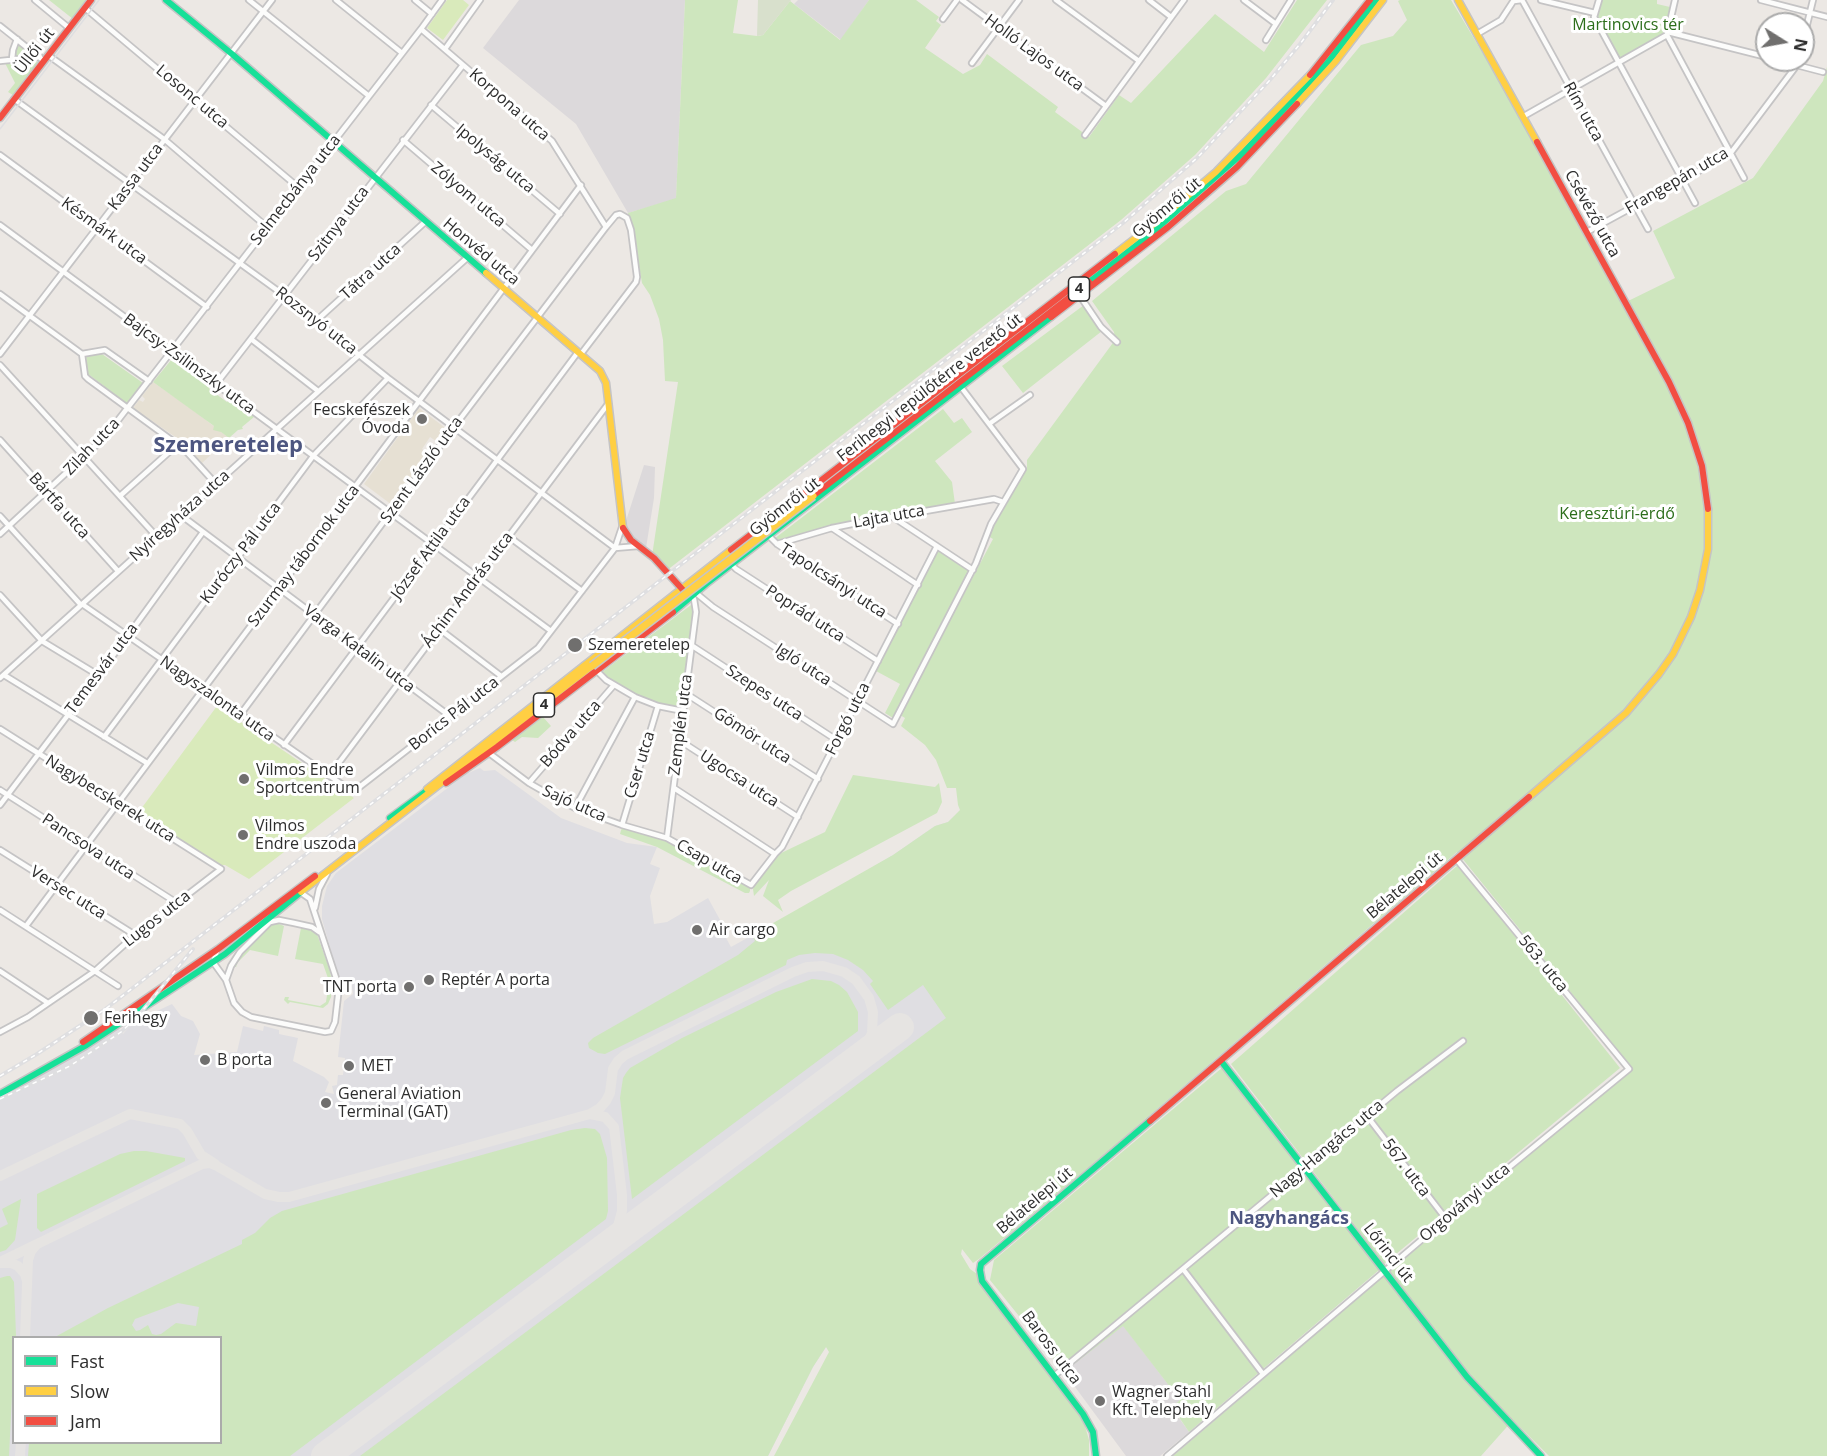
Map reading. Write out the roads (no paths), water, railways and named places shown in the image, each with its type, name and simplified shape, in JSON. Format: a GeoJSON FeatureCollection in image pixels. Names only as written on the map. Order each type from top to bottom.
{"type":"FeatureCollection","features":[{"type":"Feature","properties":{"kind":"main road","name":"Üllői út"},"geometry":{"type":"LineString","coordinates":[[0,118],[91,0]]}},
{"type":"Feature","properties":{"kind":"main road","name":"Honvéd utca"},"geometry":{"type":"LineString","coordinates":[[166,0],[232,54],[600,371],[604,377],[608,404],[622,527]]}},
{"type":"Feature","properties":{"kind":"main road","name":"Gyömrői út"},"geometry":{"type":"LineString","coordinates":[[680,586],[698,576],[1147,230],[1185,198],[1260,128],[1314,70],[1370,0]]}},
{"type":"Feature","properties":{"kind":"main road","name":"Csévéző utca"},"geometry":{"type":"LineString","coordinates":[[1458,0],[1669,382],[1695,444]]}},
{"type":"Feature","properties":{"kind":"main road","name":"Gyömrői út"},"geometry":{"type":"LineString","coordinates":[[424,795],[489,753],[594,668],[694,597],[1183,214],[1270,134],[1336,62],[1382,1]]}},
{"type":"Feature","properties":{"kind":"main road","name":"Ferihegyi repülőtérre vezető út"},"geometry":{"type":"LineString","coordinates":[[0,1094],[85,1046],[246,938],[299,891],[594,668],[1147,237],[1243,153],[1297,97],[1382,1]]}},
{"type":"Feature","properties":{"kind":"main road","name":"Bélatelepi út"},"geometry":{"type":"LineString","coordinates":[[980,1270],[984,1261],[1457,860],[1626,713],[1655,680],[1672,654],[1696,604],[1708,549],[1707,498],[1703,471],[1695,444]]}},
{"type":"Feature","properties":{"kind":"main road"},"geometry":{"type":"LineString","coordinates":[[622,527],[627,535],[694,597]]}},
{"type":"Feature","properties":{"kind":"main road"},"geometry":{"type":"LineString","coordinates":[[424,795],[680,586]]}},
{"type":"Feature","properties":{"kind":"main road","name":"Ferihegyi repülőtérre vezető út"},"geometry":{"type":"LineString","coordinates":[[0,1089],[81,1043],[219,949],[329,870],[424,795]]}},
{"type":"Feature","properties":{"kind":"main road","name":"Lőrinci út"},"geometry":{"type":"LineString","coordinates":[[1221,1060],[1467,1377],[1541,1456]]}},
{"type":"Feature","properties":{"kind":"main road","name":"Baross utca"},"geometry":{"type":"LineString","coordinates":[[980,1270],[982,1281],[1083,1414],[1093,1432],[1096,1456]]}},
{"type":"Feature","properties":{"kind":"main road","name":"Baross utca"},"geometry":{"type":"LineString","coordinates":[[1095,1445],[1101,1456]]}},
{"type":"Feature","properties":{"kind":"street"},"geometry":{"type":"LineString","coordinates":[[35,0],[69,28]]}},
{"type":"Feature","properties":{"kind":"street"},"geometry":{"type":"LineString","coordinates":[[249,0],[369,96]]}},
{"type":"Feature","properties":{"kind":"street","name":"Kassa utca"},"geometry":{"type":"LineString","coordinates":[[0,354],[272,0]]}},
{"type":"Feature","properties":{"kind":"street"},"geometry":{"type":"LineString","coordinates":[[336,0],[402,53]]}},
{"type":"Feature","properties":{"kind":"street"},"geometry":{"type":"LineString","coordinates":[[415,0],[432,14]]}},
{"type":"Feature","properties":{"kind":"street","name":"Selmecbánya utca"},"geometry":{"type":"LineString","coordinates":[[172,351],[442,0]]}},
{"type":"Feature","properties":{"kind":"street"},"geometry":{"type":"LineString","coordinates":[[445,49],[480,0]]}},
{"type":"Feature","properties":{"kind":"street"},"geometry":{"type":"LineString","coordinates":[[943,19],[957,0]]}},
{"type":"Feature","properties":{"kind":"street","name":"Holló Lajos utca"},"geometry":{"type":"LineString","coordinates":[[962,0],[1106,106]]}},
{"type":"Feature","properties":{"kind":"street"},"geometry":{"type":"LineString","coordinates":[[972,63],[1019,0]]}},
{"type":"Feature","properties":{"kind":"street"},"geometry":{"type":"LineString","coordinates":[[1056,0],[1139,61]]}},
{"type":"Feature","properties":{"kind":"street"},"geometry":{"type":"LineString","coordinates":[[1149,0],[1171,17]]}},
{"type":"Feature","properties":{"kind":"street"},"geometry":{"type":"LineString","coordinates":[[1085,135],[1184,0]]}},
{"type":"Feature","properties":{"kind":"street"},"geometry":{"type":"LineString","coordinates":[[1244,0],[1276,24]]}},
{"type":"Feature","properties":{"kind":"street"},"geometry":{"type":"LineString","coordinates":[[1266,40],[1292,0]]}},
{"type":"Feature","properties":{"kind":"street"},"geometry":{"type":"LineString","coordinates":[[1478,34],[1498,23],[1514,0]]}},
{"type":"Feature","properties":{"kind":"street","name":"Rím utca"},"geometry":{"type":"LineString","coordinates":[[1514,0],[1522,0],[1648,230]]}},
{"type":"Feature","properties":{"kind":"street"},"geometry":{"type":"LineString","coordinates":[[1541,0],[1595,12]]}},
{"type":"Feature","properties":{"kind":"street"},"geometry":{"type":"LineString","coordinates":[[1599,0],[1594,17],[1695,203]]}},
{"type":"Feature","properties":{"kind":"street"},"geometry":{"type":"LineString","coordinates":[[1676,0],[1668,34],[1744,178]]}},
{"type":"Feature","properties":{"kind":"street"},"geometry":{"type":"LineString","coordinates":[[1761,0],[1810,12],[1813,0]]}},
{"type":"Feature","properties":{"kind":"street","name":"Losonc utca"},"geometry":{"type":"LineString","coordinates":[[85,8],[298,187]]}},
{"type":"Feature","properties":{"kind":"street"},"geometry":{"type":"LineString","coordinates":[[0,26],[164,139],[267,227]]}},
{"type":"Feature","properties":{"kind":"street","name":"Korpona utca"},"geometry":{"type":"LineString","coordinates":[[421,29],[547,136],[556,146],[606,227]]}},
{"type":"Feature","properties":{"kind":"street"},"geometry":{"type":"LineString","coordinates":[[1524,116],[1668,34],[1755,54]]}},
{"type":"Feature","properties":{"kind":"street"},"geometry":{"type":"LineString","coordinates":[[12,59],[17,39]]}},
{"type":"Feature","properties":{"kind":"street"},"geometry":{"type":"LineString","coordinates":[[0,61],[44,58]]}},
{"type":"Feature","properties":{"kind":"street","name":"Szitnya utca"},"geometry":{"type":"LineString","coordinates":[[216,384],[463,64]]}},
{"type":"Feature","properties":{"kind":"street"},"geometry":{"type":"LineString","coordinates":[[1815,69],[1823,72]]}},
{"type":"Feature","properties":{"kind":"street","name":"Frangepán utca"},"geometry":{"type":"LineString","coordinates":[[1587,232],[1730,154],[1791,72]]}},
{"type":"Feature","properties":{"kind":"street","name":"Rozsnyó utca"},"geometry":{"type":"LineString","coordinates":[[14,99],[285,296],[388,378],[615,548]]}},
{"type":"Feature","properties":{"kind":"street","name":"Ipolyság utca"},"geometry":{"type":"LineString","coordinates":[[431,105],[560,214]]}},
{"type":"Feature","properties":{"kind":"street","name":"Zólyom utca"},"geometry":{"type":"LineString","coordinates":[[403,140],[532,250]]}},
{"type":"Feature","properties":{"kind":"street","name":"Késmárk utca"},"geometry":{"type":"LineString","coordinates":[[0,155],[207,307]]}},
{"type":"Feature","properties":{"kind":"street","name":"Szurmay tábornok utca"},"geometry":{"type":"LineString","coordinates":[[26,926],[581,185]]}},
{"type":"Feature","properties":{"kind":"street","name":"József Attila utca"},"geometry":{"type":"LineString","coordinates":[[284,745],[497,459],[632,287],[637,277],[629,222],[620,214],[616,215],[606,227]]}},
{"type":"Feature","properties":{"kind":"street","name":"Tátra utca"},"geometry":{"type":"LineString","coordinates":[[316,321],[425,222]]}},
{"type":"Feature","properties":{"kind":"street","name":"Bajcsy-Zsilinszky utca"},"geometry":{"type":"LineString","coordinates":[[0,225],[551,631]]}},
{"type":"Feature","properties":{"kind":"street","name":"Szent László utca"},"geometry":{"type":"LineString","coordinates":[[240,716],[454,427],[606,227]]}},
{"type":"Feature","properties":{"kind":"street","name":"Nyíregyháza utca"},"geometry":{"type":"LineString","coordinates":[[2,675],[182,516],[468,257]]}},
{"type":"Feature","properties":{"kind":"street"},"geometry":{"type":"LineString","coordinates":[[0,294],[82,354],[85,376],[88,379],[178,444],[216,484]]}},
{"type":"Feature","properties":{"kind":"street"},"geometry":{"type":"LineString","coordinates":[[1080,296],[1101,327],[1117,342]]}},
{"type":"Feature","properties":{"kind":"street"},"geometry":{"type":"LineString","coordinates":[[251,339],[318,391]]}},
{"type":"Feature","properties":{"kind":"street"},"geometry":{"type":"LineString","coordinates":[[82,354],[105,350],[149,381]]}},
{"type":"Feature","properties":{"kind":"street","name":"Zilah utca"},"geometry":{"type":"LineString","coordinates":[[0,534],[105,437],[172,351]]}},
{"type":"Feature","properties":{"kind":"street"},"geometry":{"type":"LineString","coordinates":[[0,365],[157,537]]}},
{"type":"Feature","properties":{"kind":"street","name":"Kuróczy Pál utca"},"geometry":{"type":"LineString","coordinates":[[104,737],[314,455],[388,378]]}},
{"type":"Feature","properties":{"kind":"street"},"geometry":{"type":"LineString","coordinates":[[893,517],[973,570],[986,535],[1023,469],[961,387]]}},
{"type":"Feature","properties":{"kind":"street"},"geometry":{"type":"LineString","coordinates":[[989,424],[1030,395]]}},
{"type":"Feature","properties":{"kind":"street","name":"Áchim András utca"},"geometry":{"type":"LineString","coordinates":[[329,776],[608,404]]}},
{"type":"Feature","properties":{"kind":"street","name":"Bártfa utca"},"geometry":{"type":"LineString","coordinates":[[0,440],[118,572]]}},
{"type":"Feature","properties":{"kind":"street"},"geometry":{"type":"LineString","coordinates":[[121,495],[178,444]]}},
{"type":"Feature","properties":{"kind":"street","name":"Lajta utca"},"geometry":{"type":"LineString","coordinates":[[777,544],[832,528],[994,499],[1003,502]]}},
{"type":"Feature","properties":{"kind":"street","name":"Nagyszalonta utca"},"geometry":{"type":"LineString","coordinates":[[0,516],[81,605],[353,792]]}},
{"type":"Feature","properties":{"kind":"street","name":"Varga Katalin utca"},"geometry":{"type":"LineString","coordinates":[[182,516],[451,717]]}},
{"type":"Feature","properties":{"kind":"street"},"geometry":{"type":"LineString","coordinates":[[622,527],[615,548],[639,546]]}},
{"type":"Feature","properties":{"kind":"street"},"geometry":{"type":"LineString","coordinates":[[832,528],[918,585]]}},
{"type":"Feature","properties":{"kind":"street","name":"Temesvár utca"},"geometry":{"type":"LineString","coordinates":[[0,805],[203,532]]}},
{"type":"Feature","properties":{"kind":"street"},"geometry":{"type":"LineString","coordinates":[[508,536],[582,591]]}},
{"type":"Feature","properties":{"kind":"street","name":"Tapolcsányi utca"},"geometry":{"type":"LineString","coordinates":[[769,536],[777,544],[898,624]]}},
{"type":"Feature","properties":{"kind":"street","name":"Forgó utca"},"geometry":{"type":"LineString","coordinates":[[751,885],[782,847],[937,546]]}},
{"type":"Feature","properties":{"kind":"street","name":"Borics Pál utca"},"geometry":{"type":"LineString","coordinates":[[353,792],[538,648],[615,548]]}},
{"type":"Feature","properties":{"kind":"street","name":"Poprád utca"},"geometry":{"type":"LineString","coordinates":[[732,565],[878,662]]}},
{"type":"Feature","properties":{"kind":"street","name":"Igló utca"},"geometry":{"type":"LineString","coordinates":[[694,597],[712,606],[893,724],[973,570]]}},
{"type":"Feature","properties":{"kind":"street"},"geometry":{"type":"LineString","coordinates":[[0,595],[42,641],[98,675]]}},
{"type":"Feature","properties":{"kind":"street","name":"Zemplén utca"},"geometry":{"type":"LineString","coordinates":[[667,838],[696,612],[694,597]]}},
{"type":"Feature","properties":{"kind":"street","name":"Zemplén utca"},"geometry":{"type":"LineString","coordinates":[[696,612],[703,601]]}},
{"type":"Feature","properties":{"kind":"street"},"geometry":{"type":"LineString","coordinates":[[438,628],[501,676]]}},
{"type":"Feature","properties":{"kind":"street","name":"Szepes utca"},"geometry":{"type":"LineString","coordinates":[[691,645],[838,741]]}},
{"type":"Feature","properties":{"kind":"street"},"geometry":{"type":"LineString","coordinates":[[594,668],[614,685],[635,698],[683,711]]}},
{"type":"Feature","properties":{"kind":"street"},"geometry":{"type":"LineString","coordinates":[[2,675],[147,764]]}},
{"type":"Feature","properties":{"kind":"street","name":"Bódva utca"},"geometry":{"type":"LineString","coordinates":[[529,783],[614,685]]}},
{"type":"Feature","properties":{"kind":"street","name":"Gömör utca"},"geometry":{"type":"LineString","coordinates":[[685,693],[818,778]]}},
{"type":"Feature","properties":{"kind":"street"},"geometry":{"type":"LineString","coordinates":[[575,808],[635,698]]}},
{"type":"Feature","properties":{"kind":"street","name":"Cser utca"},"geometry":{"type":"LineString","coordinates":[[622,825],[658,706]]}},
{"type":"Feature","properties":{"kind":"street","name":"Nagybecskerek utca"},"geometry":{"type":"LineString","coordinates":[[0,729],[221,869]]}},
{"type":"Feature","properties":{"kind":"street","name":"Ugocsa utca"},"geometry":{"type":"LineString","coordinates":[[679,740],[798,817]]}},
{"type":"Feature","properties":{"kind":"street","name":"Sajó utca"},"geometry":{"type":"LineString","coordinates":[[489,753],[529,783],[575,808],[667,838]]}},
{"type":"Feature","properties":{"kind":"street"},"geometry":{"type":"LineString","coordinates":[[674,788],[775,854]]}},
{"type":"Feature","properties":{"kind":"street","name":"Pancsova utca"},"geometry":{"type":"LineString","coordinates":[[0,790],[177,903]]}},
{"type":"Feature","properties":{"kind":"street","name":"Csap utca"},"geometry":{"type":"LineString","coordinates":[[667,838],[751,885]]}},
{"type":"Feature","properties":{"kind":"street","name":"Versec utca"},"geometry":{"type":"LineString","coordinates":[[0,850],[135,935]]}},
{"type":"Feature","properties":{"kind":"street","name":"563. utca"},"geometry":{"type":"LineString","coordinates":[[1457,860],[1629,1069]]}},
{"type":"Feature","properties":{"kind":"street","name":"Lugos utca"},"geometry":{"type":"LineString","coordinates":[[0,1032],[28,1017],[95,971],[135,935],[221,869]]}},
{"type":"Feature","properties":{"kind":"street"},"geometry":{"type":"LineString","coordinates":[[315,911],[319,889],[329,870]]}},
{"type":"Feature","properties":{"kind":"street"},"geometry":{"type":"LineString","coordinates":[[219,949],[214,955],[213,962],[226,980],[234,1003],[242,1012],[251,1017],[325,1032],[331,1031],[335,1022],[339,987],[310,898],[299,891]]}},
{"type":"Feature","properties":{"kind":"street"},"geometry":{"type":"LineString","coordinates":[[0,911],[118,986]]}},
{"type":"Feature","properties":{"kind":"street"},"geometry":{"type":"LineString","coordinates":[[226,980],[240,952],[270,922],[279,920],[294,923],[312,927],[320,933]]}},
{"type":"Feature","properties":{"kind":"street"},"geometry":{"type":"LineString","coordinates":[[0,971],[48,1003]]}},
{"type":"Feature","properties":{"kind":"street","name":"Nagy-Hangács utca"},"geometry":{"type":"LineString","coordinates":[[1054,1376],[1304,1167],[1397,1091],[1463,1041]]}},
{"type":"Feature","properties":{"kind":"street","name":"Orgoványi utca"},"geometry":{"type":"LineString","coordinates":[[1167,1456],[1446,1219],[1629,1069]]}},
{"type":"Feature","properties":{"kind":"street","name":"567. utca"},"geometry":{"type":"LineString","coordinates":[[1367,1116],[1446,1219]]}},
{"type":"Feature","properties":{"kind":"street"},"geometry":{"type":"LineString","coordinates":[[1183,1269],[1263,1374]]}},
{"type":"Feature","properties":{"kind":"tram line"},"geometry":{"type":"LineString","coordinates":[[0,129],[99,0]]}},
{"type":"Feature","properties":{"kind":"railway"},"geometry":{"type":"LineString","coordinates":[[0,1076],[104,1010],[1123,223],[1197,158],[1269,81],[1333,0]]}},
{"type":"Feature","properties":{"kind":"railway"},"geometry":{"type":"LineString","coordinates":[[0,1099],[70,1066],[121,1032],[138,1016],[193,949]]}},
{"type":"Feature","properties":{"kind":"place","name":"Fecskefészek Óvoda"},"geometry":{"type":"Point","coordinates":[422,419]}},
{"type":"Feature","properties":{"kind":"place","name":"Szemeretelep"},"geometry":{"type":"Point","coordinates":[575,645]}},
{"type":"Feature","properties":{"kind":"place","name":"Vilmos Endre Sportcentrum"},"geometry":{"type":"Point","coordinates":[244,779]}},
{"type":"Feature","properties":{"kind":"place","name":"Vilmos Endre uszoda"},"geometry":{"type":"Point","coordinates":[243,835]}},
{"type":"Feature","properties":{"kind":"place","name":"Air cargo"},"geometry":{"type":"Point","coordinates":[697,930]}},
{"type":"Feature","properties":{"kind":"place","name":"Reptér A porta"},"geometry":{"type":"Point","coordinates":[429,980]}},
{"type":"Feature","properties":{"kind":"place","name":"TNT porta"},"geometry":{"type":"Point","coordinates":[409,987]}},
{"type":"Feature","properties":{"kind":"place","name":"Ferihegy"},"geometry":{"type":"Point","coordinates":[91,1018]}},
{"type":"Feature","properties":{"kind":"place","name":"B porta"},"geometry":{"type":"Point","coordinates":[205,1060]}},
{"type":"Feature","properties":{"kind":"place","name":"MET"},"geometry":{"type":"Point","coordinates":[349,1066]}},
{"type":"Feature","properties":{"kind":"place","name":"General Aviation Terminal (GAT)"},"geometry":{"type":"Point","coordinates":[326,1103]}},
{"type":"Feature","properties":{"kind":"place","name":"Wagner Stahl Kft. Telephely"},"geometry":{"type":"Point","coordinates":[1100,1401]}},
{"type":"Feature","properties":{"kind":"district","name":"Szemeretelep"},"geometry":{"type":"Point","coordinates":[228,446]}},
{"type":"Feature","properties":{"kind":"district","name":"Nagyhangács"},"geometry":{"type":"Point","coordinates":[1289,1219]}},
{"type":"Feature","properties":{"kind":"park label","name":"Martinovics tér"},"geometry":{"type":"Point","coordinates":[1628,25]}},
{"type":"Feature","properties":{"kind":"park label","name":"Keresztúri-erdő"},"geometry":{"type":"Point","coordinates":[1617,514]}}]}
